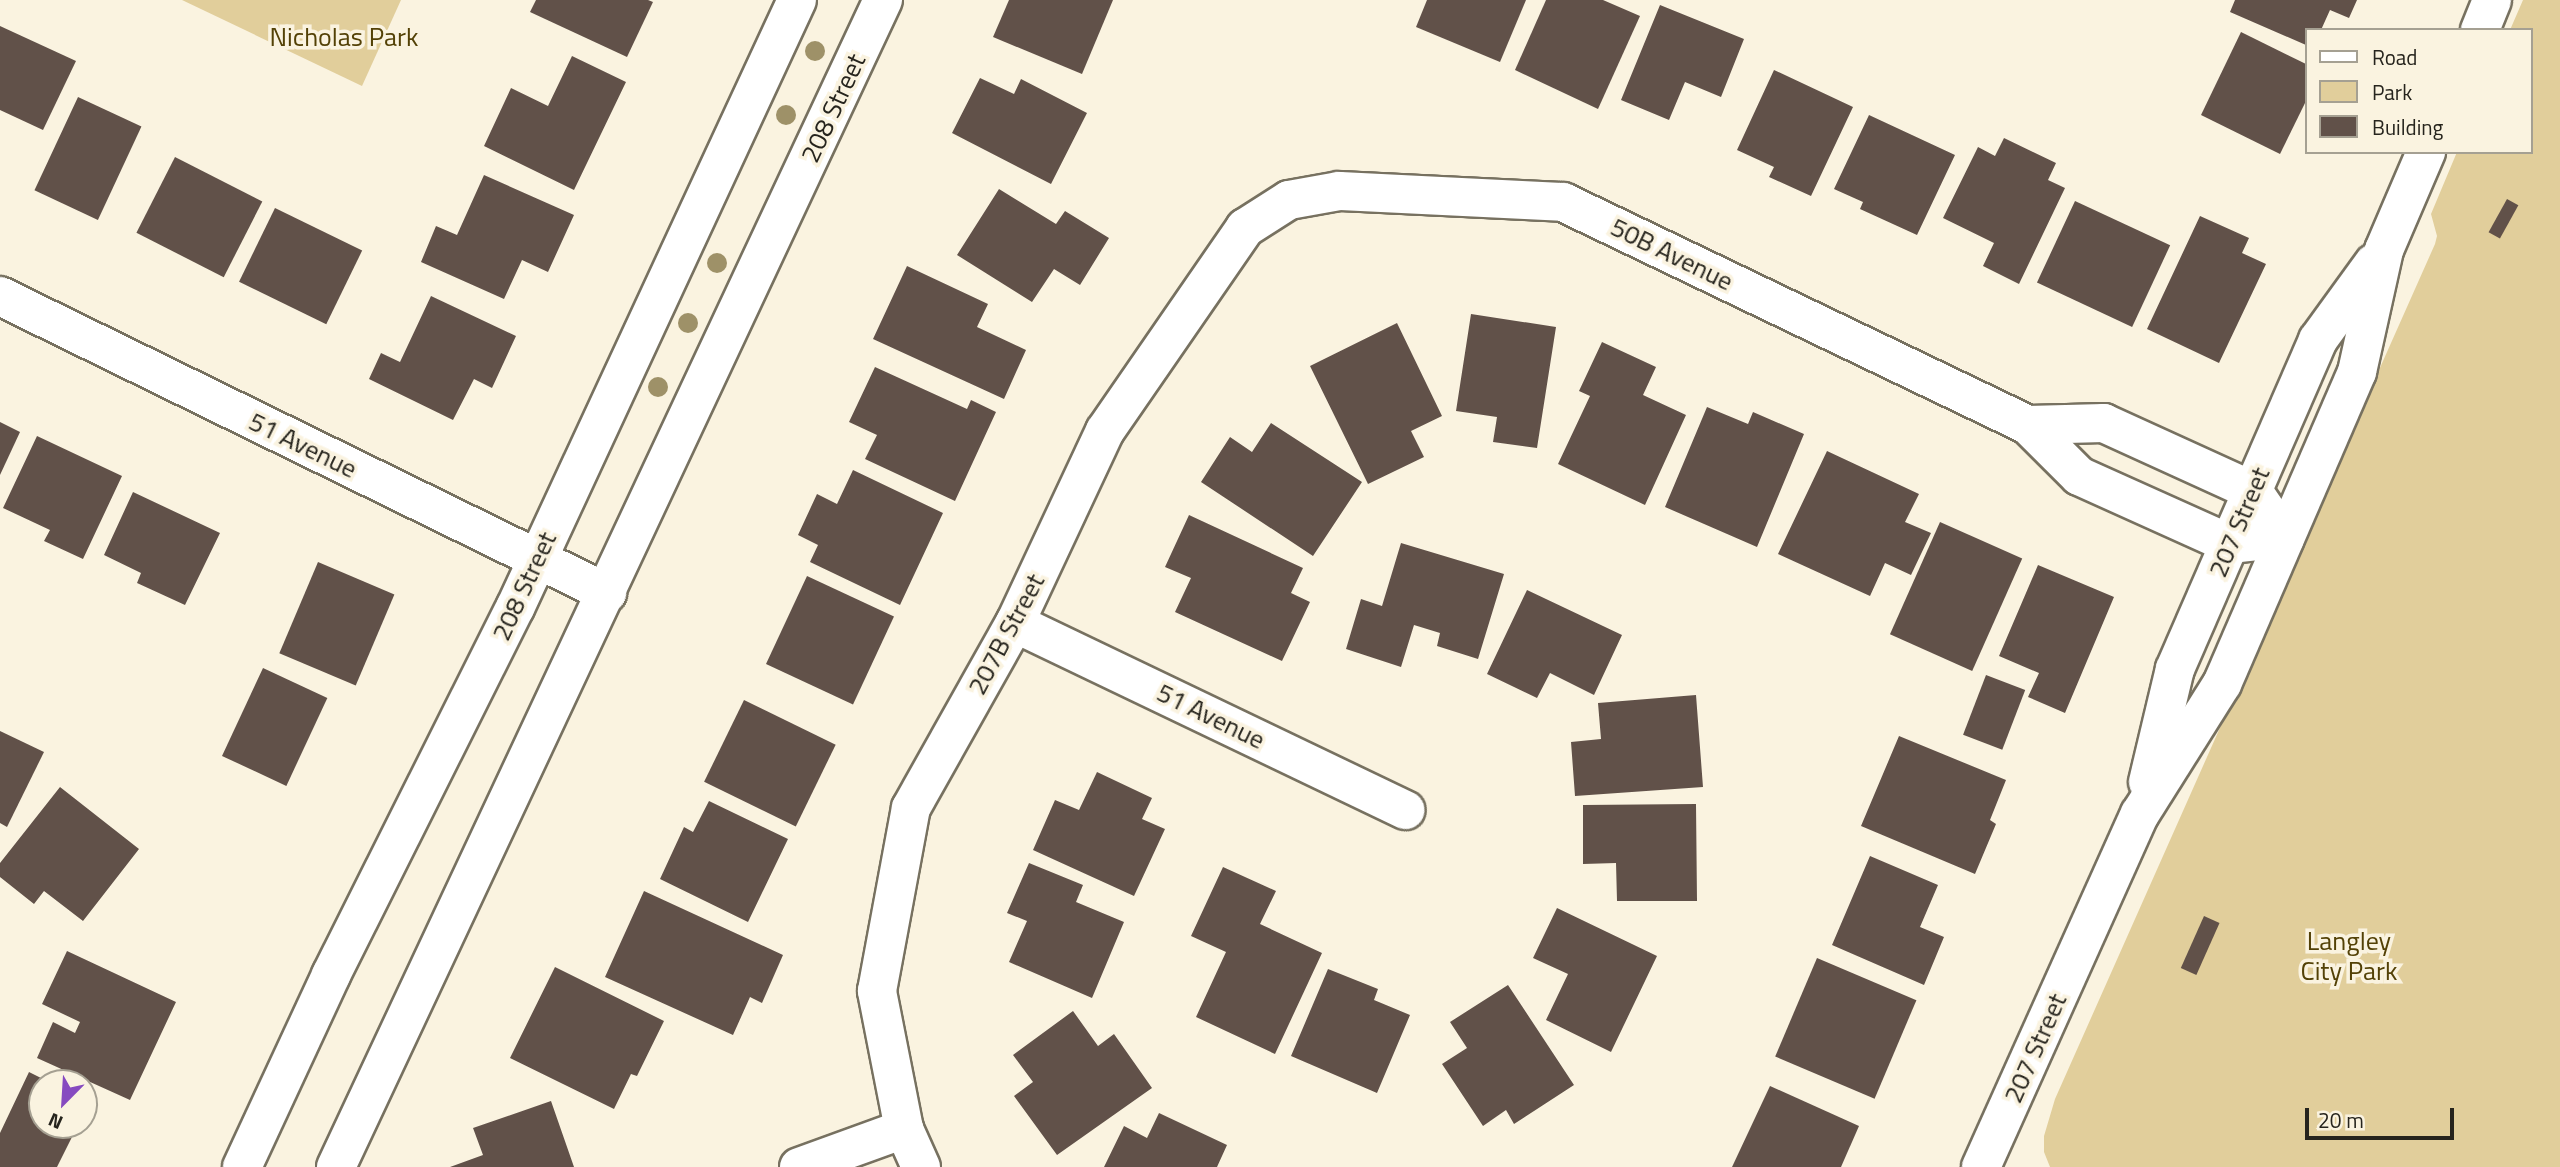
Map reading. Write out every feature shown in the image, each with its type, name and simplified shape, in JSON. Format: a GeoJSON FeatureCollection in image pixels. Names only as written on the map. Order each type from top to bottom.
{"type":"FeatureCollection","features":[{"type":"Feature","properties":{"kind":"street","name":"208 Street"},"geometry":{"type":"LineString","coordinates":[[242,1167],[337,964],[537,559],[797,0]]}},
{"type":"Feature","properties":{"kind":"street","name":"208 Street"},"geometry":{"type":"LineString","coordinates":[[336,1167],[883,0]]}},
{"type":"Feature","properties":{"kind":"street"},"geometry":{"type":"LineString","coordinates":[[2481,28],[2493,0]]}},
{"type":"Feature","properties":{"kind":"street","name":"207 Street"},"geometry":{"type":"LineString","coordinates":[[1981,1167],[2140,814],[2222,684],[2357,372],[2384,250],[2425,154]]}},
{"type":"Feature","properties":{"kind":"street","name":"50B Avenue"},"geometry":{"type":"LineString","coordinates":[[1289,200],[1339,191],[1563,202],[2028,425],[2079,476],[2230,544]]}},
{"type":"Feature","properties":{"kind":"street","name":"207B Street"},"geometry":{"type":"LineString","coordinates":[[921,1167],[904,1129],[877,991],[911,808],[1015,622],[1105,431],[1245,228],[1289,200]]}},
{"type":"Feature","properties":{"kind":"street","name":"207 Street"},"geometry":{"type":"LineString","coordinates":[[2140,814],[2175,669],[2318,340],[2384,250]]}},
{"type":"Feature","properties":{"kind":"street","name":"51 Avenue"},"geometry":{"type":"LineString","coordinates":[[0,296],[607,593]]}},
{"type":"Feature","properties":{"kind":"street","name":"50B Avenue"},"geometry":{"type":"LineString","coordinates":[[2028,425],[2104,423],[2253,491]]}},
{"type":"Feature","properties":{"kind":"street"},"geometry":{"type":"LineString","coordinates":[[2230,544],[2285,538],[2253,491]]}},
{"type":"Feature","properties":{"kind":"street","name":"51 Avenue"},"geometry":{"type":"LineString","coordinates":[[1015,622],[1406,810]]}},
{"type":"Feature","properties":{"kind":"street"},"geometry":{"type":"LineString","coordinates":[[799,1167],[904,1129]]}},
{"type":"Feature","properties":{"kind":"green space","name":"Nicholas Park"},"geometry":{"type":"Polygon","coordinates":[[[182,0],[401,0],[362,86],[182,0]]]}},
{"type":"Feature","properties":{"kind":"green space","name":"Langley City Park"},"geometry":{"type":"Polygon","coordinates":[[[2523,0],[2560,0],[2560,1167],[2050,1167],[2044,1152],[2044,1136],[2055,1099],[2435,244],[2437,236],[2431,214],[2456,154],[2532,154],[2532,28],[2511,28],[2523,0]]]}},
{"type":"Feature","properties":{"kind":"building"},"geometry":{"type":"Polygon","coordinates":[[[536,0],[653,2],[627,57],[530,12],[536,0]]]}},
{"type":"Feature","properties":{"kind":"building"},"geometry":{"type":"Polygon","coordinates":[[[1009,0],[1113,0],[1082,74],[993,37],[1009,0]]]}},
{"type":"Feature","properties":{"kind":"building"},"geometry":{"type":"Polygon","coordinates":[[[1427,0],[1526,0],[1500,62],[1416,27],[1427,0]]]}},
{"type":"Feature","properties":{"kind":"building"},"geometry":{"type":"Polygon","coordinates":[[[1546,0],[1603,0],[1640,16],[1598,109],[1515,70],[1546,0]]]}},
{"type":"Feature","properties":{"kind":"building"},"geometry":{"type":"Polygon","coordinates":[[[2235,0],[2357,0],[2349,18],[2330,10],[2322,28],[2304,28],[2304,44],[2230,12],[2235,0]]]}},
{"type":"Feature","properties":{"kind":"building"},"geometry":{"type":"Polygon","coordinates":[[[1660,5],[1744,39],[1721,97],[1685,82],[1669,120],[1621,100],[1660,5]]]}},
{"type":"Feature","properties":{"kind":"building"},"geometry":{"type":"Polygon","coordinates":[[[0,26],[76,61],[43,130],[0,110],[0,26]]]}},
{"type":"Feature","properties":{"kind":"building"},"geometry":{"type":"Polygon","coordinates":[[[2241,32],[2304,63],[2304,105],[2280,154],[2201,115],[2241,32]]]}},
{"type":"Feature","properties":{"kind":"building"},"geometry":{"type":"Polygon","coordinates":[[[572,56],[626,82],[574,190],[484,146],[511,88],[548,106],[572,56]]]}},
{"type":"Feature","properties":{"kind":"building"},"geometry":{"type":"Polygon","coordinates":[[[1774,70],[1853,107],[1811,196],[1769,177],[1774,167],[1737,150],[1774,70]]]}},
{"type":"Feature","properties":{"kind":"building"},"geometry":{"type":"Polygon","coordinates":[[[980,78],[1014,94],[1021,79],[1087,113],[1051,184],[952,133],[980,78]]]}},
{"type":"Feature","properties":{"kind":"building"},"geometry":{"type":"Polygon","coordinates":[[[78,97],[141,127],[98,220],[34,190],[78,97]]]}},
{"type":"Feature","properties":{"kind":"building"},"geometry":{"type":"Polygon","coordinates":[[[1869,115],[1955,155],[1917,235],[1860,209],[1863,202],[1834,189],[1869,115]]]}},
{"type":"Feature","properties":{"kind":"building"},"geometry":{"type":"Polygon","coordinates":[[[2004,138],[2056,163],[2048,180],[2065,188],[2019,284],[1983,266],[1994,243],[1943,218],[1978,147],[1995,156],[2004,138]]]}},
{"type":"Feature","properties":{"kind":"building"},"geometry":{"type":"Polygon","coordinates":[[[175,157],[262,201],[224,277],[136,233],[175,157]]]}},
{"type":"Feature","properties":{"kind":"building"},"geometry":{"type":"Polygon","coordinates":[[[484,175],[574,215],[548,272],[522,260],[504,299],[421,262],[436,226],[457,235],[484,175]]]}},
{"type":"Feature","properties":{"kind":"building"},"geometry":{"type":"Polygon","coordinates":[[[999,189],[1056,224],[1065,211],[1109,238],[1080,285],[1054,269],[1032,302],[957,255],[999,189]]]}},
{"type":"Feature","properties":{"kind":"building"},"geometry":{"type":"Polygon","coordinates":[[[2507,199],[2518,205],[2500,239],[2489,232],[2507,199]]]}},
{"type":"Feature","properties":{"kind":"building"},"geometry":{"type":"Polygon","coordinates":[[[2075,201],[2170,245],[2132,327],[2037,283],[2075,201]]]}},
{"type":"Feature","properties":{"kind":"building"},"geometry":{"type":"Polygon","coordinates":[[[275,208],[362,251],[326,324],[239,282],[275,208]]]}},
{"type":"Feature","properties":{"kind":"building"},"geometry":{"type":"Polygon","coordinates":[[[2200,216],[2249,238],[2242,253],[2266,264],[2219,363],[2147,329],[2200,216]]]}},
{"type":"Feature","properties":{"kind":"building"},"geometry":{"type":"Polygon","coordinates":[[[907,266],[988,304],[977,327],[1026,350],[1004,399],[873,339],[907,266]]]}},
{"type":"Feature","properties":{"kind":"building"},"geometry":{"type":"Polygon","coordinates":[[[431,296],[516,336],[492,388],[474,379],[453,420],[369,379],[381,353],[400,362],[431,296]]]}},
{"type":"Feature","properties":{"kind":"building"},"geometry":{"type":"Polygon","coordinates":[[[1471,314],[1556,327],[1537,448],[1493,442],[1497,417],[1456,411],[1471,314]]]}},
{"type":"Feature","properties":{"kind":"building"},"geometry":{"type":"Polygon","coordinates":[[[1397,323],[1442,416],[1411,431],[1424,457],[1368,484],[1310,366],[1397,323]]]}},
{"type":"Feature","properties":{"kind":"building"},"geometry":{"type":"Polygon","coordinates":[[[1602,342],[1656,367],[1643,395],[1686,415],[1645,505],[1558,464],[1590,396],[1579,391],[1602,342]]]}},
{"type":"Feature","properties":{"kind":"building"},"geometry":{"type":"Polygon","coordinates":[[[875,367],[967,409],[971,400],[996,412],[955,501],[865,459],[877,435],[849,422],[875,367]]]}},
{"type":"Feature","properties":{"kind":"building"},"geometry":{"type":"Polygon","coordinates":[[[1707,407],[1748,424],[1753,412],[1804,434],[1757,547],[1665,507],[1707,407]]]}},
{"type":"Feature","properties":{"kind":"building"},"geometry":{"type":"Polygon","coordinates":[[[0,422],[20,432],[0,475],[0,422]]]}},
{"type":"Feature","properties":{"kind":"building"},"geometry":{"type":"Polygon","coordinates":[[[1271,423],[1362,482],[1313,556],[1201,482],[1230,437],[1252,452],[1271,423]]]}},
{"type":"Feature","properties":{"kind":"building"},"geometry":{"type":"Polygon","coordinates":[[[37,436],[122,476],[83,559],[44,541],[50,530],[3,508],[37,436]]]}},
{"type":"Feature","properties":{"kind":"building"},"geometry":{"type":"Polygon","coordinates":[[[1827,451],[1919,494],[1905,522],[1931,533],[1911,575],[1885,563],[1870,596],[1778,554],[1827,451]]]}},
{"type":"Feature","properties":{"kind":"building"},"geometry":{"type":"Polygon","coordinates":[[[853,470],[943,513],[900,605],[810,562],[818,545],[798,535],[817,494],[837,504],[853,470]]]}},
{"type":"Feature","properties":{"kind":"building"},"geometry":{"type":"Polygon","coordinates":[[[133,492],[220,533],[185,605],[137,583],[141,573],[104,555],[133,492]]]}},
{"type":"Feature","properties":{"kind":"building"},"geometry":{"type":"Polygon","coordinates":[[[1189,515],[1303,568],[1291,593],[1310,602],[1282,661],[1175,612],[1191,578],[1165,567],[1189,515]]]}},
{"type":"Feature","properties":{"kind":"building"},"geometry":{"type":"Polygon","coordinates":[[[1940,522],[2022,559],[1972,671],[1890,634],[1940,522]]]}},
{"type":"Feature","properties":{"kind":"building"},"geometry":{"type":"Polygon","coordinates":[[[1401,543],[1504,574],[1478,659],[1437,646],[1440,633],[1414,625],[1401,667],[1346,649],[1361,599],[1382,606],[1401,543]]]}},
{"type":"Feature","properties":{"kind":"building"},"geometry":{"type":"Polygon","coordinates":[[[318,562],[394,594],[356,686],[279,653],[318,562]]]}},
{"type":"Feature","properties":{"kind":"building"},"geometry":{"type":"Polygon","coordinates":[[[2038,565],[2114,597],[2065,713],[2028,697],[2039,673],[1999,656],[2038,565]]]}},
{"type":"Feature","properties":{"kind":"building"},"geometry":{"type":"Polygon","coordinates":[[[807,576],[894,617],[853,704],[766,664],[807,576]]]}},
{"type":"Feature","properties":{"kind":"building"},"geometry":{"type":"Polygon","coordinates":[[[1527,590],[1622,635],[1594,695],[1550,673],[1537,698],[1487,674],[1527,590]]]}},
{"type":"Feature","properties":{"kind":"building"},"geometry":{"type":"Polygon","coordinates":[[[263,668],[327,698],[286,786],[222,756],[263,668]]]}},
{"type":"Feature","properties":{"kind":"building"},"geometry":{"type":"Polygon","coordinates":[[[1986,675],[2025,690],[2002,750],[1963,735],[1986,675]]]}},
{"type":"Feature","properties":{"kind":"building"},"geometry":{"type":"Polygon","coordinates":[[[1696,695],[1703,787],[1575,796],[1571,742],[1601,739],[1598,703],[1696,695]]]}},
{"type":"Feature","properties":{"kind":"building"},"geometry":{"type":"Polygon","coordinates":[[[744,700],[836,745],[796,827],[704,782],[744,700]]]}},
{"type":"Feature","properties":{"kind":"building"},"geometry":{"type":"Polygon","coordinates":[[[0,731],[44,752],[7,827],[0,823],[0,731]]]}},
{"type":"Feature","properties":{"kind":"building"},"geometry":{"type":"Polygon","coordinates":[[[1899,736],[2006,780],[1990,820],[1996,824],[1975,874],[1861,826],[1899,736]]]}},
{"type":"Feature","properties":{"kind":"building"},"geometry":{"type":"Polygon","coordinates":[[[1097,772],[1152,798],[1142,819],[1165,829],[1134,896],[1033,850],[1055,800],[1079,810],[1097,772]]]}},
{"type":"Feature","properties":{"kind":"building"},"geometry":{"type":"Polygon","coordinates":[[[60,787],[139,849],[83,921],[44,891],[34,904],[0,877],[0,863],[60,787]]]}},
{"type":"Feature","properties":{"kind":"building"},"geometry":{"type":"Polygon","coordinates":[[[709,801],[788,839],[748,922],[660,879],[684,827],[693,832],[709,801]]]}},
{"type":"Feature","properties":{"kind":"building"},"geometry":{"type":"Polygon","coordinates":[[[1696,804],[1697,901],[1617,901],[1616,863],[1583,864],[1583,805],[1696,804]]]}},
{"type":"Feature","properties":{"kind":"building"},"geometry":{"type":"Polygon","coordinates":[[[1870,856],[1938,885],[1920,927],[1944,937],[1924,985],[1832,945],[1870,856]]]}},
{"type":"Feature","properties":{"kind":"building"},"geometry":{"type":"Polygon","coordinates":[[[1029,863],[1083,885],[1076,902],[1124,922],[1092,998],[1009,962],[1027,921],[1007,913],[1029,863]]]}},
{"type":"Feature","properties":{"kind":"building"},"geometry":{"type":"Polygon","coordinates":[[[1223,867],[1276,891],[1260,924],[1322,953],[1275,1054],[1196,1017],[1226,952],[1191,936],[1223,867]]]}},
{"type":"Feature","properties":{"kind":"building"},"geometry":{"type":"Polygon","coordinates":[[[644,891],[783,955],[762,1003],[750,997],[733,1035],[605,977],[644,891]]]}},
{"type":"Feature","properties":{"kind":"building"},"geometry":{"type":"Polygon","coordinates":[[[1557,908],[1657,956],[1611,1052],[1546,1020],[1568,974],[1533,958],[1557,908]]]}},
{"type":"Feature","properties":{"kind":"building"},"geometry":{"type":"Polygon","coordinates":[[[2204,916],[2220,923],[2196,975],[2181,968],[2204,916]]]}},
{"type":"Feature","properties":{"kind":"building"},"geometry":{"type":"Polygon","coordinates":[[[67,951],[176,1002],[130,1100],[98,1086],[98,1069],[61,1069],[37,1058],[53,1022],[75,1033],[80,1022],[42,1004],[67,951]]]}},
{"type":"Feature","properties":{"kind":"building"},"geometry":{"type":"Polygon","coordinates":[[[1817,958],[1916,1000],[1875,1099],[1775,1056],[1817,958]]]}},
{"type":"Feature","properties":{"kind":"building"},"geometry":{"type":"Polygon","coordinates":[[[555,967],[664,1021],[637,1076],[631,1074],[614,1109],[510,1058],[555,967]]]}},
{"type":"Feature","properties":{"kind":"building"},"geometry":{"type":"Polygon","coordinates":[[[1328,969],[1378,989],[1374,1000],[1410,1015],[1377,1093],[1291,1056],[1328,969]]]}},
{"type":"Feature","properties":{"kind":"building"},"geometry":{"type":"Polygon","coordinates":[[[1508,985],[1574,1085],[1514,1124],[1506,1110],[1483,1126],[1442,1064],[1467,1048],[1450,1022],[1508,985]]]}},
{"type":"Feature","properties":{"kind":"building"},"geometry":{"type":"Polygon","coordinates":[[[1073,1011],[1098,1046],[1114,1034],[1152,1088],[1057,1155],[1014,1096],[1033,1082],[1013,1055],[1073,1011]]]}},
{"type":"Feature","properties":{"kind":"building"},"geometry":{"type":"Polygon","coordinates":[[[28,1074],[28,1139],[71,1139],[57,1167],[0,1167],[0,1133],[28,1074]]]}},
{"type":"Feature","properties":{"kind":"building"},"geometry":{"type":"Polygon","coordinates":[[[1770,1086],[1859,1126],[1841,1167],[1732,1167],[1770,1086]]]}},
{"type":"Feature","properties":{"kind":"building"},"geometry":{"type":"Polygon","coordinates":[[[551,1101],[574,1167],[450,1167],[483,1155],[473,1128],[551,1101]]]}},
{"type":"Feature","properties":{"kind":"building"},"geometry":{"type":"Polygon","coordinates":[[[1159,1113],[1227,1145],[1217,1167],[1104,1167],[1124,1126],[1147,1138],[1159,1113]]]}}]}
